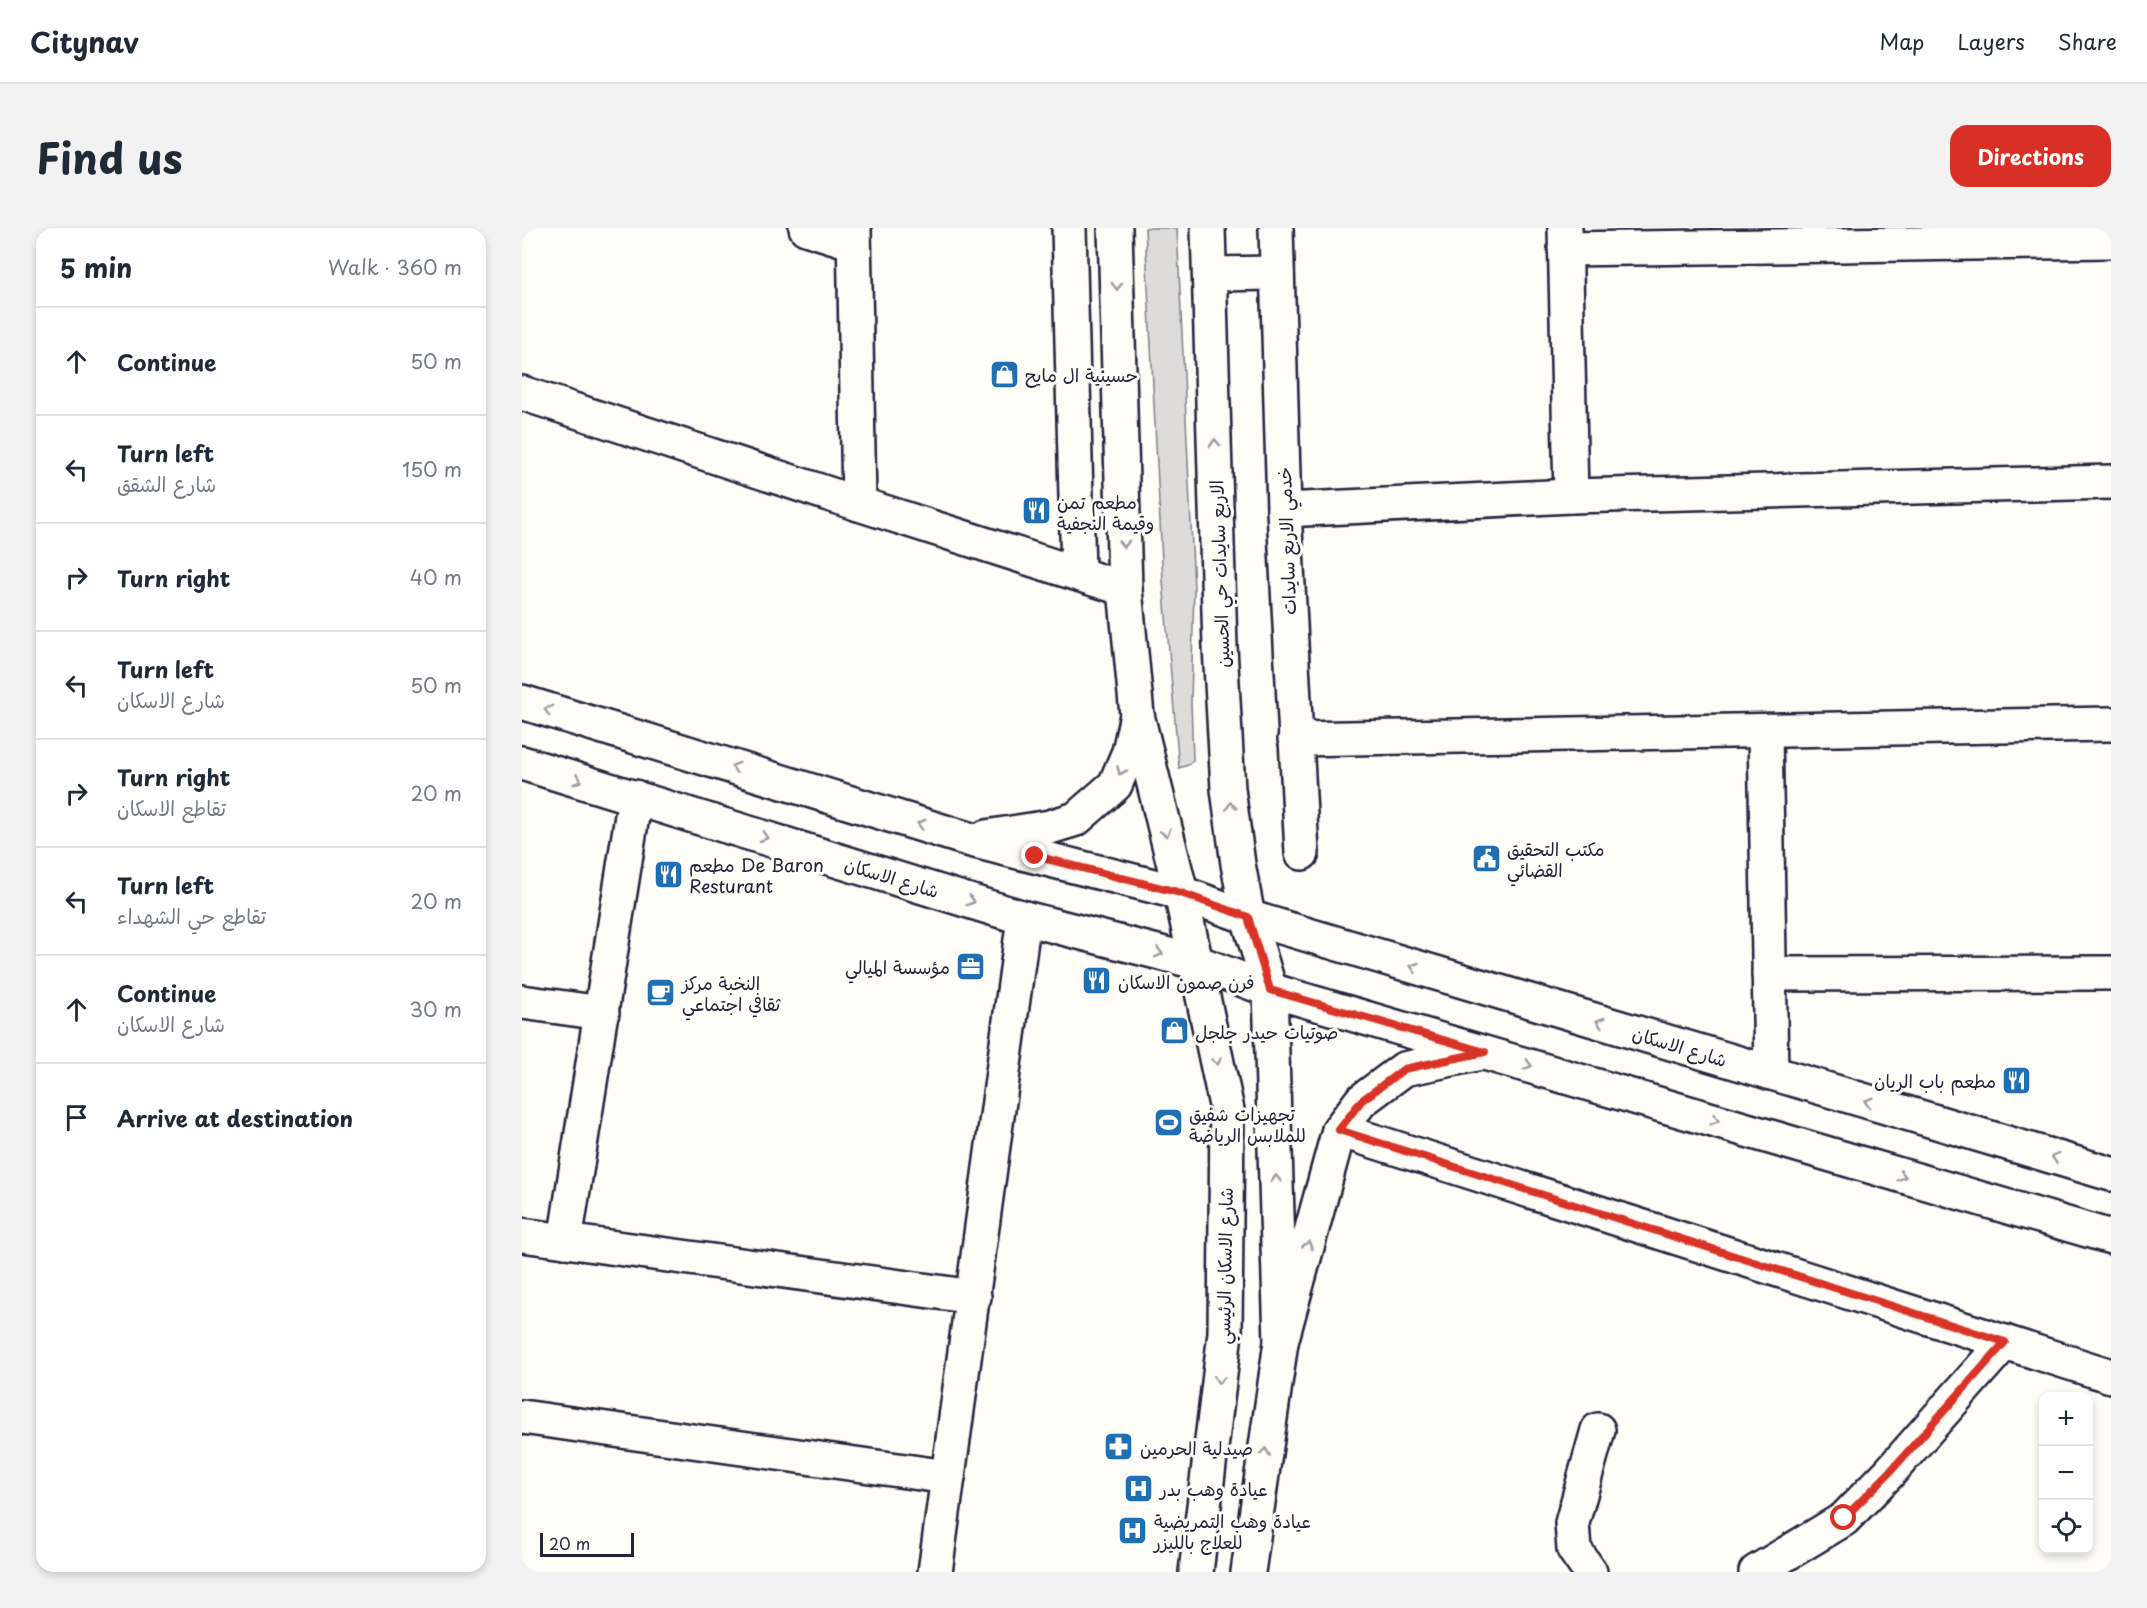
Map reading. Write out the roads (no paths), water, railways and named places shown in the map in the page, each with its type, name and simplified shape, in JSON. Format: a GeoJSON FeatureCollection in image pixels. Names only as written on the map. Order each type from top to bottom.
{"type":"FeatureCollection","features":[{"type":"Feature","properties":{"kind":"street"},"geometry":{"type":"LineString","coordinates":[[806,228],[854,236],[859,504]]}},
{"type":"Feature","properties":{"kind":"street"},"geometry":{"type":"LineString","coordinates":[[1069,228],[1078,573]]}},
{"type":"Feature","properties":{"kind":"street"},"geometry":{"type":"LineString","coordinates":[[971,840],[1050,827],[1076,819],[1115,785],[1129,752],[1137,715],[1125,589],[1115,228]]}},
{"type":"Feature","properties":{"kind":"street","name":"الاربع سايدات حي الحسين"},"geometry":{"type":"LineString","coordinates":[[1209,228],[1220,647],[1228,789],[1248,917],[1270,990],[1281,1342]]}},
{"type":"Feature","properties":{"kind":"street","name":"خدمي الاربع سايدات"},"geometry":{"type":"LineString","coordinates":[[1276,228],[1284,510],[1302,853]]}},
{"type":"Feature","properties":{"kind":"street"},"geometry":{"type":"LineString","coordinates":[[1572,496],[1565,239],[2111,241]]}},
{"type":"Feature","properties":{"kind":"street"},"geometry":{"type":"LineString","coordinates":[[1210,274],[1277,273]]}},
{"type":"Feature","properties":{"kind":"street"},"geometry":{"type":"LineString","coordinates":[[1073,339],[1118,338]]}},
{"type":"Feature","properties":{"kind":"street"},"geometry":{"type":"LineString","coordinates":[[522,393],[1125,589]]}},
{"type":"Feature","properties":{"kind":"street"},"geometry":{"type":"LineString","coordinates":[[1284,510],[1572,496],[2111,482]]}},
{"type":"Feature","properties":{"kind":"street"},"geometry":{"type":"LineString","coordinates":[[522,702],[971,840],[1181,893]]}},
{"type":"Feature","properties":{"kind":"street","name":"شارع الاسكان الرئيسي"},"geometry":{"type":"LineString","coordinates":[[1137,715],[1181,893],[1227,1110],[1225,1333],[1196,1572]]}},
{"type":"Feature","properties":{"kind":"street"},"geometry":{"type":"LineString","coordinates":[[1295,739],[2111,723]]}},
{"type":"Feature","properties":{"kind":"street"},"geometry":{"type":"LineString","coordinates":[[1765,731],[1772,1073]]}},
{"type":"Feature","properties":{"kind":"street","name":"شارع الاسكان"},"geometry":{"type":"LineString","coordinates":[[522,763],[1024,918],[1196,962],[1270,990]]}},
{"type":"Feature","properties":{"kind":"street"},"geometry":{"type":"LineString","coordinates":[[565,1241],[635,797]]}},
{"type":"Feature","properties":{"kind":"street","name":"شارع الاسكان"},"geometry":{"type":"LineString","coordinates":[[1181,893],[1248,917],[2111,1174]]}},
{"type":"Feature","properties":{"kind":"street"},"geometry":{"type":"LineString","coordinates":[[935,1572],[1024,918]]}},
{"type":"Feature","properties":{"kind":"street"},"geometry":{"type":"LineString","coordinates":[[1769,974],[2111,974]]}},
{"type":"Feature","properties":{"kind":"street"},"geometry":{"type":"LineString","coordinates":[[1270,990],[2111,1238]]}},
{"type":"Feature","properties":{"kind":"street"},"geometry":{"type":"LineString","coordinates":[[522,1002],[602,1013]]}},
{"type":"Feature","properties":{"kind":"street"},"geometry":{"type":"LineString","coordinates":[[1248,1572],[1281,1342],[1339,1130],[1361,1101],[1404,1069],[1485,1052]]}},
{"type":"Feature","properties":{"kind":"street"},"geometry":{"type":"LineString","coordinates":[[1339,1130],[2111,1376]]}},
{"type":"Feature","properties":{"kind":"street"},"geometry":{"type":"LineString","coordinates":[[522,1235],[974,1297]]}},
{"type":"Feature","properties":{"kind":"street"},"geometry":{"type":"LineString","coordinates":[[1756,1572],[1844,1518],[1889,1473],[2005,1342]]}},
{"type":"Feature","properties":{"kind":"street"},"geometry":{"type":"LineString","coordinates":[[522,1417],[948,1477]]}},
{"type":"Feature","properties":{"kind":"street"},"geometry":{"type":"LineString","coordinates":[[1590,1572],[1574,1549],[1572,1523],[1598,1430]]}},
{"type":"Feature","properties":{"kind":"place","name":"حسينية ال مايح"},"geometry":{"type":"Point","coordinates":[1004,374]}},
{"type":"Feature","properties":{"kind":"place","name":"مطعم تمن وقيمة النجفية"},"geometry":{"type":"Point","coordinates":[1036,511]}},
{"type":"Feature","properties":{"kind":"place","name":"مكتب التحقيق القضائي"},"geometry":{"type":"Point","coordinates":[1486,858]}},
{"type":"Feature","properties":{"kind":"place","name":"مطعم De Baron Resturant"},"geometry":{"type":"Point","coordinates":[668,874]}},
{"type":"Feature","properties":{"kind":"place","name":"مؤسسة الميالي"},"geometry":{"type":"Point","coordinates":[971,966]}},
{"type":"Feature","properties":{"kind":"place","name":"فرن صمون الاسكان"},"geometry":{"type":"Point","coordinates":[1097,981]}},
{"type":"Feature","properties":{"kind":"place","name":"النخبة مركز ثقافي اجتماعي"},"geometry":{"type":"Point","coordinates":[661,992]}},
{"type":"Feature","properties":{"kind":"place","name":"صوتيات حيدر جلجل"},"geometry":{"type":"Point","coordinates":[1174,1031]}},
{"type":"Feature","properties":{"kind":"place","name":"مطعم باب الريان"},"geometry":{"type":"Point","coordinates":[2017,1080]}},
{"type":"Feature","properties":{"kind":"place","name":"تجهيزات شفيق للملابس الرياضة"},"geometry":{"type":"Point","coordinates":[1168,1123]}},
{"type":"Feature","properties":{"kind":"place","name":"صيدلية الحرمين"},"geometry":{"type":"Point","coordinates":[1119,1447]}},
{"type":"Feature","properties":{"kind":"place","name":"عيادة وهب بدر"},"geometry":{"type":"Point","coordinates":[1139,1488]}},
{"type":"Feature","properties":{"kind":"place","name":"عيادة وهب التمريضية للعلاج بالليزر"},"geometry":{"type":"Point","coordinates":[1133,1530]}}]}
